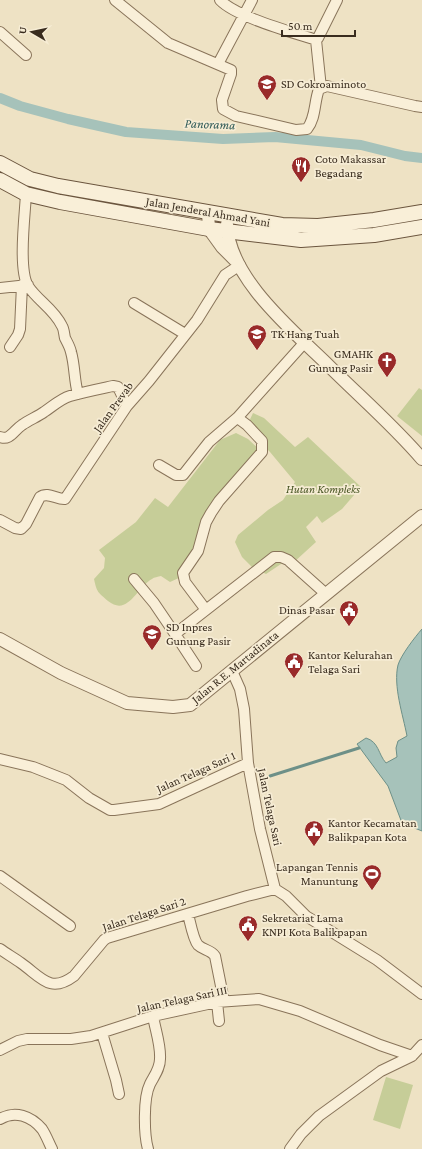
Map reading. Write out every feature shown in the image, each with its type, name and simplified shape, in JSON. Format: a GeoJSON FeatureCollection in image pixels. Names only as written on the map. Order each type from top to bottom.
{"type":"FeatureCollection","features":[{"type":"Feature","properties":{"kind":"main road","name":"Jalan Jenderal Ahmad Yani"},"geometry":{"type":"LineString","coordinates":[[0,163],[30,179],[58,186],[282,225],[318,226],[374,220],[422,212]]}},
{"type":"Feature","properties":{"kind":"main road","name":"Jalan Jenderal Ahmad Yani"},"geometry":{"type":"LineString","coordinates":[[0,180],[26,194],[60,202],[209,229],[301,240],[374,235],[422,228]]}},
{"type":"Feature","properties":{"kind":"street"},"geometry":{"type":"LineString","coordinates":[[220,0],[224,5],[245,15],[316,40]]}},
{"type":"Feature","properties":{"kind":"street"},"geometry":{"type":"LineString","coordinates":[[218,64],[252,0]]}},
{"type":"Feature","properties":{"kind":"street"},"geometry":{"type":"LineString","coordinates":[[322,88],[319,79],[316,40],[337,0]]}},
{"type":"Feature","properties":{"kind":"street"},"geometry":{"type":"LineString","coordinates":[[121,2],[168,43],[231,70],[222,100],[223,109],[236,116],[296,130],[307,129],[314,114],[316,96],[319,89],[327,86],[422,107]]}},
{"type":"Feature","properties":{"kind":"street"},"geometry":{"type":"LineString","coordinates":[[0,32],[26,55]]}},
{"type":"Feature","properties":{"kind":"street"},"geometry":{"type":"LineString","coordinates":[[10,347],[20,329],[25,285],[23,254],[26,194]]}},
{"type":"Feature","properties":{"kind":"street"},"geometry":{"type":"LineString","coordinates":[[208,212],[209,229],[222,247],[240,265],[264,301],[401,435],[422,459]]}},
{"type":"Feature","properties":{"kind":"street"},"geometry":{"type":"LineString","coordinates":[[227,215],[228,231],[240,265]]}},
{"type":"Feature","properties":{"kind":"street","name":"Jalan Prevab"},"geometry":{"type":"LineString","coordinates":[[0,520],[21,529],[26,524],[40,497],[44,494],[62,500],[65,499],[127,406],[196,320],[225,275],[240,265]]}},
{"type":"Feature","properties":{"kind":"street"},"geometry":{"type":"LineString","coordinates":[[0,288],[25,285],[51,309],[62,326],[65,338],[71,351],[78,394]]}},
{"type":"Feature","properties":{"kind":"street"},"geometry":{"type":"LineString","coordinates":[[134,303],[185,334]]}},
{"type":"Feature","properties":{"kind":"street"},"geometry":{"type":"LineString","coordinates":[[159,465],[176,475],[183,475],[209,442],[238,417],[305,342]]}},
{"type":"Feature","properties":{"kind":"street"},"geometry":{"type":"LineString","coordinates":[[0,437],[5,439],[9,438],[23,424],[66,398],[78,394],[113,386],[118,387],[127,406]]}},
{"type":"Feature","properties":{"kind":"street"},"geometry":{"type":"LineString","coordinates":[[206,610],[185,582],[183,573],[198,551],[206,522],[211,513],[219,501],[262,452],[262,441],[238,417]]}},
{"type":"Feature","properties":{"kind":"street","name":"Jalan R.E. Martadinata"},"geometry":{"type":"LineString","coordinates":[[0,639],[61,673],[127,703],[173,707],[190,705],[422,516]]}},
{"type":"Feature","properties":{"kind":"street"},"geometry":{"type":"LineString","coordinates":[[175,634],[271,559],[278,556],[288,560],[326,594]]}},
{"type":"Feature","properties":{"kind":"street"},"geometry":{"type":"LineString","coordinates":[[134,579],[154,603],[196,666]]}},
{"type":"Feature","properties":{"kind":"street","name":"Jalan Telaga Sari"},"geometry":{"type":"LineString","coordinates":[[232,671],[240,689],[244,709],[248,763],[260,829],[275,889]]}},
{"type":"Feature","properties":{"kind":"street","name":"Jalan Telaga Sari 1"},"geometry":{"type":"LineString","coordinates":[[0,759],[33,767],[66,780],[89,798],[110,810],[159,804],[248,763]]}},
{"type":"Feature","properties":{"kind":"street"},"geometry":{"type":"LineString","coordinates":[[0,876],[70,926]]}},
{"type":"Feature","properties":{"kind":"street"},"geometry":{"type":"LineString","coordinates":[[275,889],[286,896],[306,916],[377,960],[421,990]]}},
{"type":"Feature","properties":{"kind":"street","name":"Jalan Telaga Sari 2"},"geometry":{"type":"LineString","coordinates":[[0,949],[22,963],[44,981],[58,984],[74,976],[107,938],[275,889]]}},
{"type":"Feature","properties":{"kind":"street"},"geometry":{"type":"LineString","coordinates":[[188,914],[197,943],[203,949],[215,956],[221,1002],[219,1021]]}},
{"type":"Feature","properties":{"kind":"street","name":"Jalan Telaga Sari III"},"geometry":{"type":"LineString","coordinates":[[0,1050],[11,1044],[27,1039],[71,1039],[102,1033],[152,1016],[221,1002],[259,999],[300,1011],[380,1045],[412,1056]]}},
{"type":"Feature","properties":{"kind":"street"},"geometry":{"type":"LineString","coordinates":[[148,1149],[145,1100],[149,1085],[159,1067],[160,1059],[160,1052],[152,1016]]}},
{"type":"Feature","properties":{"kind":"street"},"geometry":{"type":"LineString","coordinates":[[102,1033],[119,1094]]}},
{"type":"Feature","properties":{"kind":"street"},"geometry":{"type":"LineString","coordinates":[[290,1149],[301,1134],[319,1116],[381,1071],[412,1056],[422,1045]]}},
{"type":"Feature","properties":{"kind":"street"},"geometry":{"type":"LineString","coordinates":[[0,1119],[8,1114],[27,1117],[42,1130],[52,1149]]}},
{"type":"Feature","properties":{"kind":"green space"},"geometry":{"type":"Polygon","coordinates":[[[419,388],[422,390],[422,436],[397,416],[419,388]]]}},
{"type":"Feature","properties":{"kind":"green space","name":"Hutan Kompleks"},"geometry":{"type":"Polygon","coordinates":[[[253,413],[264,418],[295,447],[308,437],[361,487],[342,509],[322,523],[317,516],[306,527],[316,542],[293,563],[284,562],[266,574],[252,567],[242,557],[235,542],[238,535],[268,510],[283,500],[295,482],[270,452],[246,428],[253,413]]]}},
{"type":"Feature","properties":{"kind":"green space","name":"Hutan Kompleks"},"geometry":{"type":"Polygon","coordinates":[[[236,433],[248,439],[263,453],[217,511],[181,577],[170,582],[161,576],[154,578],[147,583],[132,599],[121,605],[115,605],[108,601],[98,592],[94,579],[104,568],[105,558],[99,550],[136,522],[155,498],[168,507],[220,440],[236,433]]]}},
{"type":"Feature","properties":{"kind":"green space"},"geometry":{"type":"Polygon","coordinates":[[[386,1077],[413,1085],[400,1129],[373,1120],[386,1077]]]}},
{"type":"Feature","properties":{"kind":"water"},"geometry":{"type":"Polygon","coordinates":[[[422,629],[422,831],[402,823],[388,786],[357,744],[366,738],[370,740],[376,745],[386,763],[397,757],[396,748],[398,741],[407,736],[398,691],[398,665],[405,651],[422,629]]]}},
{"type":"Feature","properties":{"kind":"waterway","name":"Panorama"},"geometry":{"type":"LineString","coordinates":[[0,98],[20,106],[68,119],[126,132],[223,139],[275,137],[361,145],[405,156],[422,158]]}},
{"type":"Feature","properties":{"kind":"waterway"},"geometry":{"type":"LineString","coordinates":[[270,776],[359,748]]}},
{"type":"Feature","properties":{"kind":"place","name":"SD Cokroaminoto"},"geometry":{"type":"Point","coordinates":[267,101]}},
{"type":"Feature","properties":{"kind":"place","name":"Coto Makassar Begadang"},"geometry":{"type":"Point","coordinates":[301,183]}},
{"type":"Feature","properties":{"kind":"place","name":"TK Hang Tuah"},"geometry":{"type":"Point","coordinates":[257,351]}},
{"type":"Feature","properties":{"kind":"place","name":"GMAHK Gunung Pasir"},"geometry":{"type":"Point","coordinates":[387,378]}},
{"type":"Feature","properties":{"kind":"place","name":"Dinas Pasar"},"geometry":{"type":"Point","coordinates":[349,627]}},
{"type":"Feature","properties":{"kind":"place","name":"SD Inpres Gunung Pasir"},"geometry":{"type":"Point","coordinates":[152,651]}},
{"type":"Feature","properties":{"kind":"place","name":"Kantor Kelurahan Telaga Sari"},"geometry":{"type":"Point","coordinates":[294,679]}},
{"type":"Feature","properties":{"kind":"place","name":"Kantor Kecamatan Balikpapan Kota"},"geometry":{"type":"Point","coordinates":[314,847]}},
{"type":"Feature","properties":{"kind":"place","name":"Lapangan Tennis Manuntung"},"geometry":{"type":"Point","coordinates":[372,891]}},
{"type":"Feature","properties":{"kind":"place","name":"Sekretariat Lama KNPI Kota Balikpapan"},"geometry":{"type":"Point","coordinates":[248,942]}}]}
